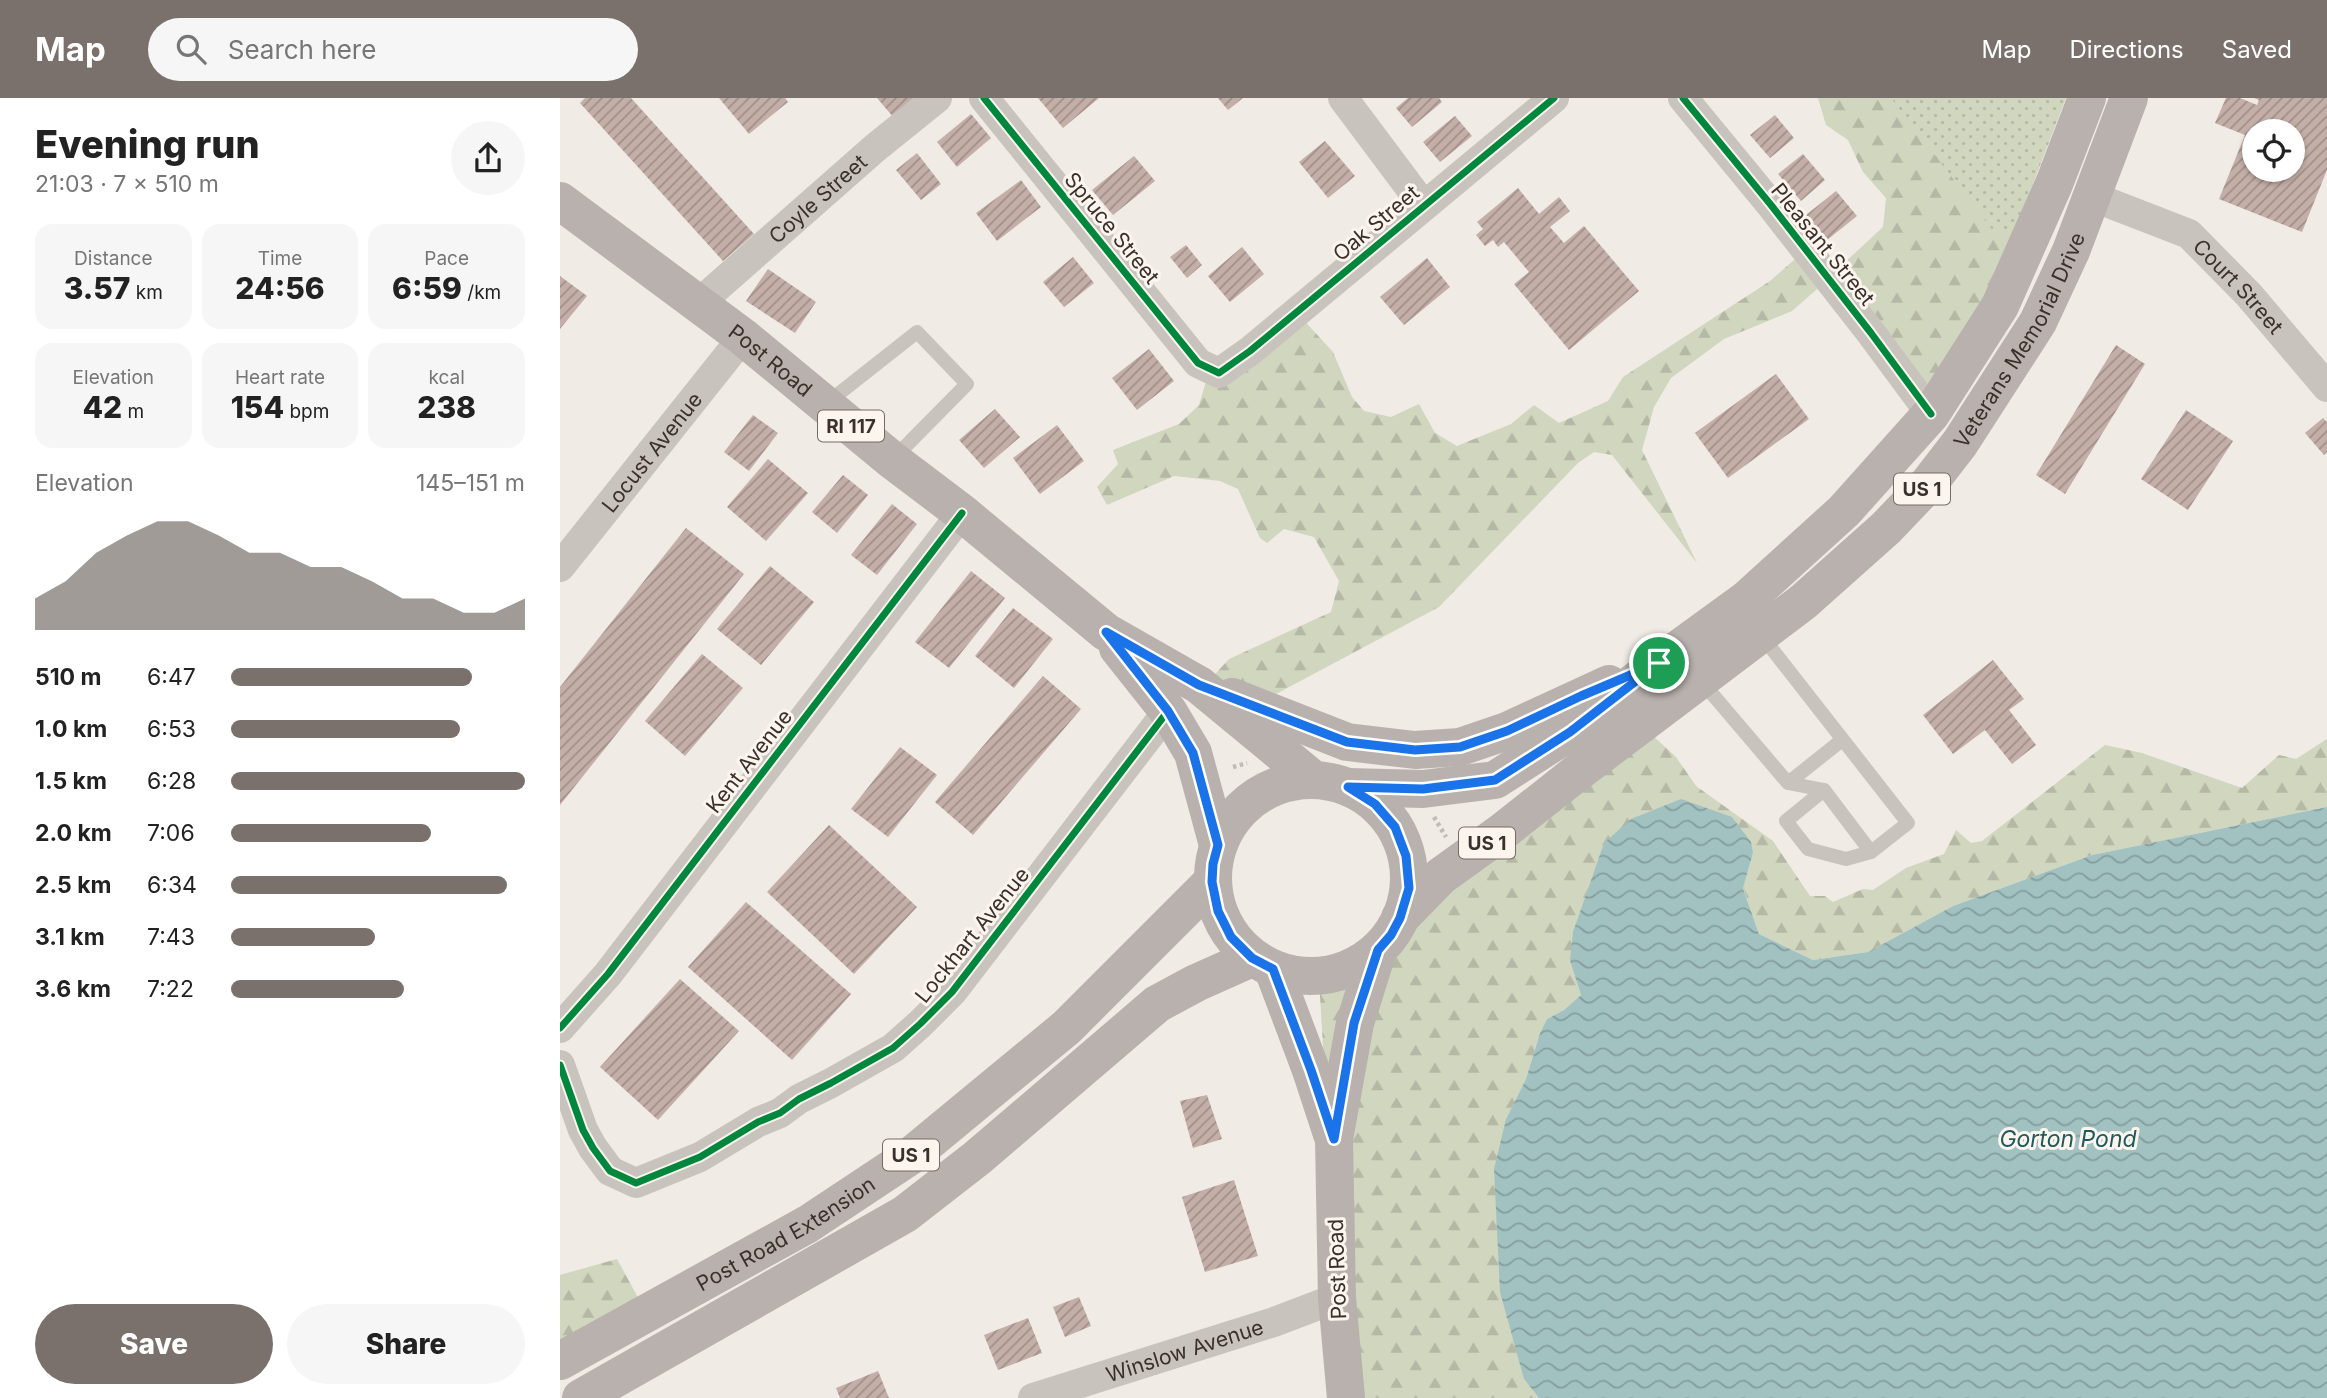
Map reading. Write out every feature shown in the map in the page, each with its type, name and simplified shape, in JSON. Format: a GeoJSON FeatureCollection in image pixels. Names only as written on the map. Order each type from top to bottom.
{"type":"FeatureCollection","features":[{"type":"Feature","properties":{"kind":"main road","name":"Veterans Memorial Drive"},"geometry":{"type":"LineString","coordinates":[[1331,784],[1423,789],[1495,780],[1570,732],[1747,599],[1844,512],[1931,415],[2000,306],[2054,184],[2087,98]]}},
{"type":"Feature","properties":{"kind":"main road","name":"Veterans Memorial Drive"},"geometry":{"type":"LineString","coordinates":[[1400,918],[1441,876],[1803,602],[1886,528],[1929,483],[1960,443],[2038,322],[2071,251],[2129,98]]}},
{"type":"Feature","properties":{"kind":"main road","name":"Post Road"},"geometry":{"type":"LineString","coordinates":[[560,201],[743,337],[1106,632]]}},
{"type":"Feature","properties":{"kind":"main road","name":"RI 117"},"geometry":{"type":"LineString","coordinates":[[1106,632],[1199,685],[1347,742],[1415,750],[1460,747],[1507,731],[1659,663]]}},
{"type":"Feature","properties":{"kind":"main road","name":"RI 117"},"geometry":{"type":"LineString","coordinates":[[1106,632],[1168,711],[1193,753],[1218,845]]}},
{"type":"Feature","properties":{"kind":"main road"},"geometry":{"type":"LineString","coordinates":[[1199,685],[1331,784]]}},
{"type":"Feature","properties":{"kind":"main road","name":"Post Road"},"geometry":{"type":"LineString","coordinates":[[1284,784],[1331,784],[1375,804],[1395,827],[1406,856],[1409,888],[1400,918],[1391,935],[1378,950],[1355,966],[1328,975],[1300,976],[1263,963],[1231,937],[1218,911],[1212,882],[1213,864],[1218,845],[1233,818],[1256,797],[1284,784]]}},
{"type":"Feature","properties":{"kind":"main road","name":"Post Road Extension"},"geometry":{"type":"LineString","coordinates":[[560,1362],[808,1224],[912,1154],[1067,1027],[1212,882]]}},
{"type":"Feature","properties":{"kind":"main road","name":"Post Road"},"geometry":{"type":"LineString","coordinates":[[1346,1398],[1337,1298],[1334,1139],[1354,1023],[1378,950]]}},
{"type":"Feature","properties":{"kind":"main road","name":"Post Road"},"geometry":{"type":"LineString","coordinates":[[1263,963],[1311,1070],[1334,1139]]}},
{"type":"Feature","properties":{"kind":"main road","name":"Post Road Extension"},"geometry":{"type":"LineString","coordinates":[[582,1398],[905,1214],[977,1158],[1157,1004],[1196,983],[1263,963]]}},
{"type":"Feature","properties":{"kind":"street","name":"Coyle Street"},"geometry":{"type":"LineString","coordinates":[[699,303],[875,148],[937,98]]}},
{"type":"Feature","properties":{"kind":"street","name":"Spruce Street"},"geometry":{"type":"LineString","coordinates":[[984,98],[1198,363],[1219,373]]}},
{"type":"Feature","properties":{"kind":"street"},"geometry":{"type":"LineString","coordinates":[[1343,98],[1423,205]]}},
{"type":"Feature","properties":{"kind":"street","name":"Oak Street"},"geometry":{"type":"LineString","coordinates":[[1219,373],[1250,351],[1554,98]]}},
{"type":"Feature","properties":{"kind":"street","name":"Pleasant Street"},"geometry":{"type":"LineString","coordinates":[[1683,98],[1779,215],[1931,415]]}},
{"type":"Feature","properties":{"kind":"street","name":"Court Street"},"geometry":{"type":"LineString","coordinates":[[2091,196],[2189,234],[2248,294],[2327,387]]}},
{"type":"Feature","properties":{"kind":"street","name":"Locust Avenue"},"geometry":{"type":"LineString","coordinates":[[560,568],[743,337]]}},
{"type":"Feature","properties":{"kind":"street","name":"Kent Avenue"},"geometry":{"type":"LineString","coordinates":[[560,1028],[608,974],[962,513]]}},
{"type":"Feature","properties":{"kind":"street","name":"Lockhart Avenue"},"geometry":{"type":"LineString","coordinates":[[560,1065],[583,1130],[593,1148],[610,1171],[636,1183],[700,1157],[893,1048],[952,992],[1168,711]]}},
{"type":"Feature","properties":{"kind":"street","name":"Winslow Avenue"},"geometry":{"type":"LineString","coordinates":[[1033,1398],[1262,1326],[1337,1298]]}},
{"type":"Feature","properties":{"kind":"lane"},"geometry":{"type":"LineString","coordinates":[[825,404],[917,332],[967,384],[892,460]]}},
{"type":"Feature","properties":{"kind":"lane"},"geometry":{"type":"LineString","coordinates":[[1760,634],[1908,823],[1871,852],[1846,859],[1808,849],[1786,821],[1824,790]]}},
{"type":"Feature","properties":{"kind":"lane"},"geometry":{"type":"LineString","coordinates":[[1700,680],[1788,783],[1824,790],[1871,852]]}},
{"type":"Feature","properties":{"kind":"lane"},"geometry":{"type":"LineString","coordinates":[[1788,783],[1842,740]]}},
{"type":"Feature","properties":{"kind":"path"},"geometry":{"type":"LineString","coordinates":[[1430,810],[1447,838]]}},
{"type":"Feature","properties":{"kind":"green space"},"geometry":{"type":"Polygon","coordinates":[[[1818,98],[1927,98],[2055,216],[1945,418],[1825,282],[1792,311],[1724,339],[1671,378],[1654,407],[1642,450],[1697,563],[1612,455],[1594,452],[1578,463],[1439,607],[1261,702],[1226,732],[1193,698],[1229,659],[1331,612],[1339,581],[1314,537],[1284,529],[1267,543],[1260,538],[1238,489],[1220,481],[1174,476],[1107,505],[1097,487],[1118,464],[1113,450],[1179,424],[1199,405],[1208,375],[1298,314],[1333,352],[1352,397],[1364,411],[1391,417],[1419,404],[1435,433],[1457,446],[1511,424],[1534,405],[1559,423],[1608,401],[1623,377],[1770,281],[1803,252],[1828,278],[1883,227],[1886,198],[1863,172],[1848,140],[1826,125],[1818,98]]]}},
{"type":"Feature","properties":{"kind":"green space"},"geometry":{"type":"Polygon","coordinates":[[[1891,98],[2066,98],[2013,236],[1994,232],[1891,98]]]}},
{"type":"Feature","properties":{"kind":"green space"},"geometry":{"type":"Polygon","coordinates":[[[1640,724],[1676,757],[1696,786],[1773,841],[1810,896],[1825,896],[1833,902],[1863,889],[1873,890],[1906,868],[1944,854],[1956,830],[1971,843],[1982,841],[2105,745],[2142,753],[2242,788],[2279,755],[2296,759],[2327,739],[2327,807],[2092,855],[1953,906],[1868,952],[1813,960],[1759,934],[1743,887],[1753,853],[1570,961],[1581,995],[1564,1010],[1547,1019],[1526,1079],[1506,1119],[1524,1379],[1539,1398],[1344,1398],[1319,979],[1322,966],[1365,940],[1447,883],[1640,724]]]}},
{"type":"Feature","properties":{"kind":"green space"},"geometry":{"type":"Polygon","coordinates":[[[617,1259],[642,1305],[560,1350],[560,1275],[617,1259]]]}},
{"type":"Feature","properties":{"kind":"water","name":"Gorton Pond"},"geometry":{"type":"Polygon","coordinates":[[[1681,799],[1732,817],[1751,842],[1753,853],[1743,888],[1759,934],[1813,960],[1868,952],[1953,906],[2092,855],[2327,807],[2327,1398],[1539,1398],[1524,1379],[1500,1292],[1494,1169],[1506,1119],[1526,1079],[1547,1019],[1564,1010],[1581,995],[1570,961],[1573,932],[1604,843],[1631,819],[1681,799]]]}},
{"type":"Feature","properties":{"kind":"building"},"geometry":{"type":"Polygon","coordinates":[[[585,98],[631,98],[754,234],[723,261],[580,103],[585,98]]]}},
{"type":"Feature","properties":{"kind":"building"},"geometry":{"type":"Polygon","coordinates":[[[719,98],[785,98],[788,102],[749,134],[719,98]]]}},
{"type":"Feature","properties":{"kind":"building"},"geometry":{"type":"Polygon","coordinates":[[[877,98],[918,98],[894,118],[877,98]]]}},
{"type":"Feature","properties":{"kind":"building"},"geometry":{"type":"Polygon","coordinates":[[[1038,98],[1099,98],[1063,128],[1038,98]]]}},
{"type":"Feature","properties":{"kind":"building"},"geometry":{"type":"Polygon","coordinates":[[[1218,98],[1243,98],[1228,110],[1218,98]]]}},
{"type":"Feature","properties":{"kind":"building"},"geometry":{"type":"Polygon","coordinates":[[[1408,98],[1439,98],[1442,102],[1412,127],[1396,108],[1408,98]]]}},
{"type":"Feature","properties":{"kind":"building"},"geometry":{"type":"Polygon","coordinates":[[[2226,98],[2240,98],[2257,105],[2259,100],[2254,98],[2327,98],[2327,170],[2302,232],[2219,199],[2242,142],[2242,182],[2305,182],[2305,119],[2242,119],[2242,134],[2215,123],[2226,98]]]}},
{"type":"Feature","properties":{"kind":"building"},"geometry":{"type":"Polygon","coordinates":[[[971,114],[991,138],[957,167],[937,142],[971,114]]]}},
{"type":"Feature","properties":{"kind":"building"},"geometry":{"type":"Polygon","coordinates":[[[1775,115],[1794,138],[1770,158],[1750,135],[1775,115]]]}},
{"type":"Feature","properties":{"kind":"building"},"geometry":{"type":"Polygon","coordinates":[[[1455,116],[1472,136],[1440,162],[1423,142],[1455,116]]]}},
{"type":"Feature","properties":{"kind":"building"},"geometry":{"type":"Polygon","coordinates":[[[1325,141],[1355,176],[1328,198],[1299,162],[1325,141]]]}},
{"type":"Feature","properties":{"kind":"building"},"geometry":{"type":"Polygon","coordinates":[[[917,153],[941,184],[921,200],[896,170],[917,153]]]}},
{"type":"Feature","properties":{"kind":"building"},"geometry":{"type":"Polygon","coordinates":[[[1803,154],[1825,180],[1801,201],[1778,174],[1803,154]]]}},
{"type":"Feature","properties":{"kind":"building"},"geometry":{"type":"Polygon","coordinates":[[[1134,156],[1155,181],[1113,215],[1092,190],[1134,156]]]}},
{"type":"Feature","properties":{"kind":"building"},"geometry":{"type":"Polygon","coordinates":[[[1021,180],[1041,207],[997,241],[976,213],[1021,180]]]}},
{"type":"Feature","properties":{"kind":"building"},"geometry":{"type":"Polygon","coordinates":[[[1518,188],[1539,214],[1559,197],[1570,211],[1550,227],[1564,243],[1584,226],[1639,291],[1569,350],[1514,284],[1529,272],[1504,242],[1498,247],[1493,240],[1485,246],[1476,235],[1483,229],[1477,222],[1518,188]]]}},
{"type":"Feature","properties":{"kind":"building"},"geometry":{"type":"Polygon","coordinates":[[[1836,191],[1857,216],[1827,240],[1806,215],[1836,191]]]}},
{"type":"Feature","properties":{"kind":"building"},"geometry":{"type":"Polygon","coordinates":[[[1186,245],[1202,265],[1187,278],[1170,257],[1186,245]]]}},
{"type":"Feature","properties":{"kind":"building"},"geometry":{"type":"Polygon","coordinates":[[[1242,247],[1264,274],[1230,302],[1208,276],[1242,247]]]}},
{"type":"Feature","properties":{"kind":"building"},"geometry":{"type":"Polygon","coordinates":[[[1073,257],[1094,283],[1064,307],[1043,282],[1073,257]]]}},
{"type":"Feature","properties":{"kind":"building"},"geometry":{"type":"Polygon","coordinates":[[[1427,258],[1450,287],[1404,325],[1380,297],[1427,258]]]}},
{"type":"Feature","properties":{"kind":"building"},"geometry":{"type":"Polygon","coordinates":[[[768,269],[816,302],[795,333],[746,301],[768,269]]]}},
{"type":"Feature","properties":{"kind":"building"},"geometry":{"type":"Polygon","coordinates":[[[560,276],[587,296],[560,329],[560,276]]]}},
{"type":"Feature","properties":{"kind":"building"},"geometry":{"type":"Polygon","coordinates":[[[2116,345],[2145,364],[2065,494],[2036,475],[2116,345]]]}},
{"type":"Feature","properties":{"kind":"building"},"geometry":{"type":"Polygon","coordinates":[[[1149,349],[1174,381],[1137,410],[1112,378],[1149,349]]]}},
{"type":"Feature","properties":{"kind":"building"},"geometry":{"type":"Polygon","coordinates":[[[1776,374],[1809,419],[1728,478],[1695,433],[1776,374]]]}},
{"type":"Feature","properties":{"kind":"building"},"geometry":{"type":"Polygon","coordinates":[[[995,409],[1020,437],[984,468],[959,440],[995,409]]]}},
{"type":"Feature","properties":{"kind":"building"},"geometry":{"type":"Polygon","coordinates":[[[2186,410],[2233,441],[2188,510],[2141,479],[2186,410]]]}},
{"type":"Feature","properties":{"kind":"building"},"geometry":{"type":"Polygon","coordinates":[[[753,415],[778,433],[749,471],[724,452],[753,415]]]}},
{"type":"Feature","properties":{"kind":"building"},"geometry":{"type":"Polygon","coordinates":[[[2323,418],[2327,422],[2327,452],[2324,455],[2305,433],[2323,418]]]}},
{"type":"Feature","properties":{"kind":"building"},"geometry":{"type":"Polygon","coordinates":[[[1057,425],[1084,461],[1040,494],[1013,458],[1057,425]]]}},
{"type":"Feature","properties":{"kind":"building"},"geometry":{"type":"Polygon","coordinates":[[[768,459],[808,493],[766,541],[727,507],[768,459]]]}},
{"type":"Feature","properties":{"kind":"building"},"geometry":{"type":"Polygon","coordinates":[[[843,475],[868,495],[837,533],[812,512],[843,475]]]}},
{"type":"Feature","properties":{"kind":"building"},"geometry":{"type":"Polygon","coordinates":[[[892,504],[917,524],[877,575],[851,555],[892,504]]]}},
{"type":"Feature","properties":{"kind":"building"},"geometry":{"type":"Polygon","coordinates":[[[686,528],[744,574],[560,805],[560,687],[686,528]]]}},
{"type":"Feature","properties":{"kind":"building"},"geometry":{"type":"Polygon","coordinates":[[[770,566],[814,602],[761,665],[717,629],[770,566]]]}},
{"type":"Feature","properties":{"kind":"building"},"geometry":{"type":"Polygon","coordinates":[[[971,571],[1005,598],[949,668],[915,642],[971,571]]]}},
{"type":"Feature","properties":{"kind":"building"},"geometry":{"type":"Polygon","coordinates":[[[1013,608],[1053,639],[1014,688],[975,656],[1013,608]]]}},
{"type":"Feature","properties":{"kind":"building"},"geometry":{"type":"Polygon","coordinates":[[[702,654],[743,688],[685,756],[645,721],[702,654]]]}},
{"type":"Feature","properties":{"kind":"building"},"geometry":{"type":"Polygon","coordinates":[[[1993,660],[2024,699],[2009,710],[2036,745],[2012,764],[1985,730],[1953,754],[1923,715],[1993,660]]]}},
{"type":"Feature","properties":{"kind":"building"},"geometry":{"type":"Polygon","coordinates":[[[1043,676],[1081,709],[973,835],[935,802],[1043,676]]]}},
{"type":"Feature","properties":{"kind":"building"},"geometry":{"type":"Polygon","coordinates":[[[900,747],[937,775],[888,837],[851,809],[900,747]]]}},
{"type":"Feature","properties":{"kind":"building"},"geometry":{"type":"Polygon","coordinates":[[[829,825],[917,907],[854,974],[767,892],[829,825]]]}},
{"type":"Feature","properties":{"kind":"building"},"geometry":{"type":"Polygon","coordinates":[[[746,902],[851,994],[792,1060],[688,967],[746,902]]]}},
{"type":"Feature","properties":{"kind":"building"},"geometry":{"type":"Polygon","coordinates":[[[680,979],[739,1031],[658,1120],[600,1067],[680,979]]]}},
{"type":"Feature","properties":{"kind":"building"},"geometry":{"type":"Polygon","coordinates":[[[1207,1095],[1222,1139],[1193,1148],[1180,1101],[1207,1095]]]}},
{"type":"Feature","properties":{"kind":"building"},"geometry":{"type":"Polygon","coordinates":[[[1234,1180],[1258,1256],[1205,1272],[1182,1197],[1234,1180]]]}},
{"type":"Feature","properties":{"kind":"building"},"geometry":{"type":"Polygon","coordinates":[[[1079,1297],[1091,1326],[1065,1337],[1053,1307],[1079,1297]]]}},
{"type":"Feature","properties":{"kind":"building"},"geometry":{"type":"Polygon","coordinates":[[[1028,1318],[1042,1353],[998,1370],[984,1335],[1028,1318]]]}},
{"type":"Feature","properties":{"kind":"building"},"geometry":{"type":"Polygon","coordinates":[[[878,1371],[889,1398],[840,1398],[836,1388],[878,1371]]]}},
{"type":"Feature","properties":{"kind":"cycle path"},"geometry":{"type":"LineString","coordinates":[[984,98],[1198,363],[1219,373],[1250,351],[1554,98]]}},
{"type":"Feature","properties":{"kind":"cycle path"},"geometry":{"type":"LineString","coordinates":[[1683,98],[1771,205],[1931,414]]}},
{"type":"Feature","properties":{"kind":"cycle path"},"geometry":{"type":"LineString","coordinates":[[560,1028],[608,974],[962,513]]}},
{"type":"Feature","properties":{"kind":"cycle path"},"geometry":{"type":"LineString","coordinates":[[560,1065],[583,1130],[593,1148],[610,1171],[636,1183],[700,1157],[893,1048],[952,992],[1168,711]]}},
{"type":"Feature","properties":{"kind":"route"},"geometry":{"type":"LineString","coordinates":[[1106,632],[1199,685],[1347,742],[1415,750],[1460,747],[1507,731],[1659,663],[1570,732],[1495,780],[1423,789],[1348,787],[1375,804],[1395,827],[1406,856],[1409,888],[1400,918],[1391,935],[1378,950],[1354,1023],[1334,1139],[1273,969],[1252,958],[1231,937],[1218,911],[1212,882],[1218,845],[1193,753],[1168,711],[1106,632]]}}]}
